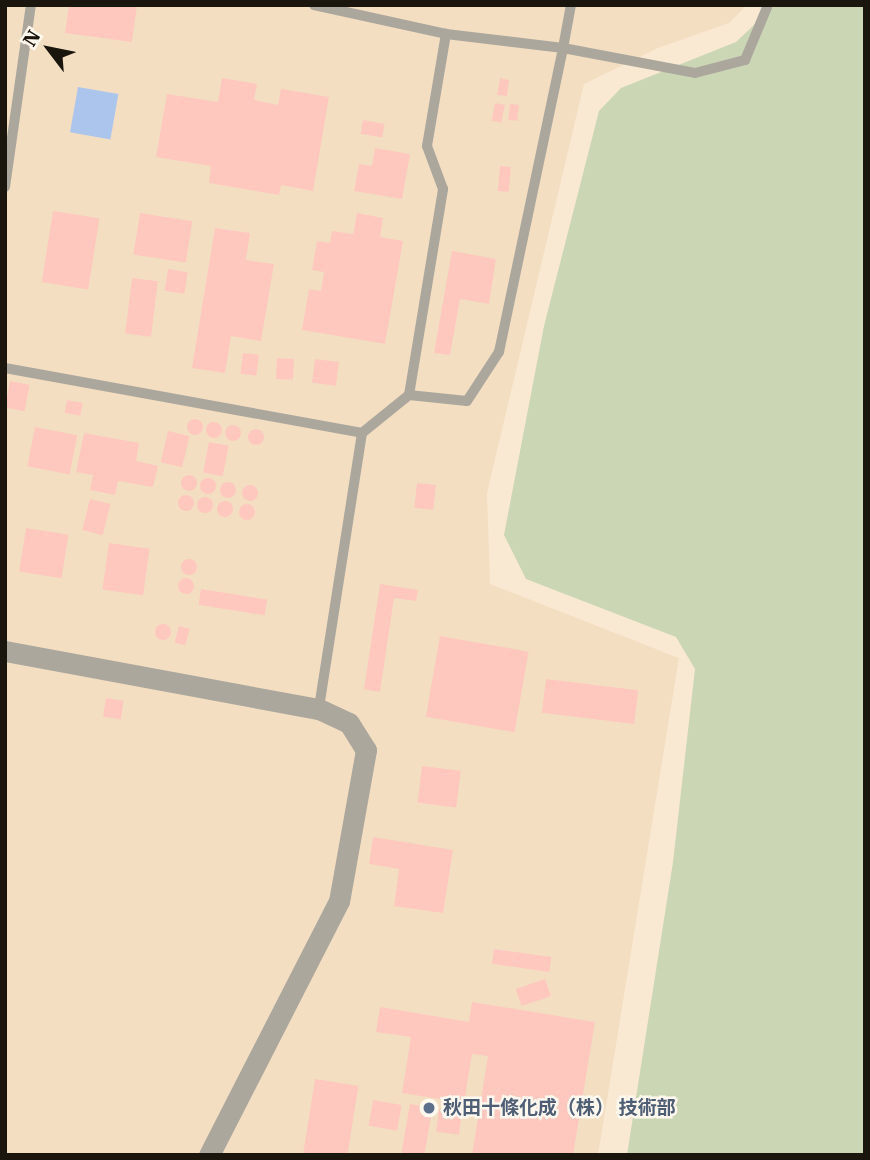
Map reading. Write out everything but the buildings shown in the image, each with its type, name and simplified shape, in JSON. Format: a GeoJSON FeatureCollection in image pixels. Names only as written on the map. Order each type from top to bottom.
{"type":"FeatureCollection","features":[{"type":"Feature","properties":{"kind":"street"},"geometry":{"type":"LineString","coordinates":[[5,651],[319,709],[349,723],[366,750],[342,889],[209,1155]]}},
{"type":"Feature","properties":{"kind":"lane"},"geometry":{"type":"LineString","coordinates":[[5,187],[31,5]]}},
{"type":"Feature","properties":{"kind":"lane"},"geometry":{"type":"LineString","coordinates":[[314,5],[446,34],[563,48],[695,73],[745,60],[768,5]]}},
{"type":"Feature","properties":{"kind":"lane"},"geometry":{"type":"LineString","coordinates":[[409,395],[467,401],[499,352],[571,5]]}},
{"type":"Feature","properties":{"kind":"lane"},"geometry":{"type":"LineString","coordinates":[[319,709],[362,433],[409,395],[443,189],[428,146],[446,34]]}},
{"type":"Feature","properties":{"kind":"lane"},"geometry":{"type":"LineString","coordinates":[[5,368],[362,433]]}},
{"type":"Feature","properties":{"kind":"shaded area"},"geometry":{"type":"Polygon","coordinates":[[[5,5],[747,5],[729,23],[658,48],[584,84],[487,493],[490,584],[679,658],[598,1155],[5,1155],[5,5]]]}},
{"type":"Feature","properties":{"kind":"green space"},"geometry":{"type":"Polygon","coordinates":[[[775,5],[865,5],[865,1155],[627,1155],[673,862],[695,669],[676,637],[526,579],[504,535],[544,326],[599,111],[621,88],[736,42],[775,5]]]}},
{"type":"Feature","properties":{"kind":"water"},"geometry":{"type":"Polygon","coordinates":[[[78,87],[118,94],[110,139],[70,132],[78,87]]]}},
{"type":"Feature","properties":{"kind":"place","name":"秋田十條化成（株） 技術部"},"geometry":{"type":"Point","coordinates":[429,1108]}}]}
